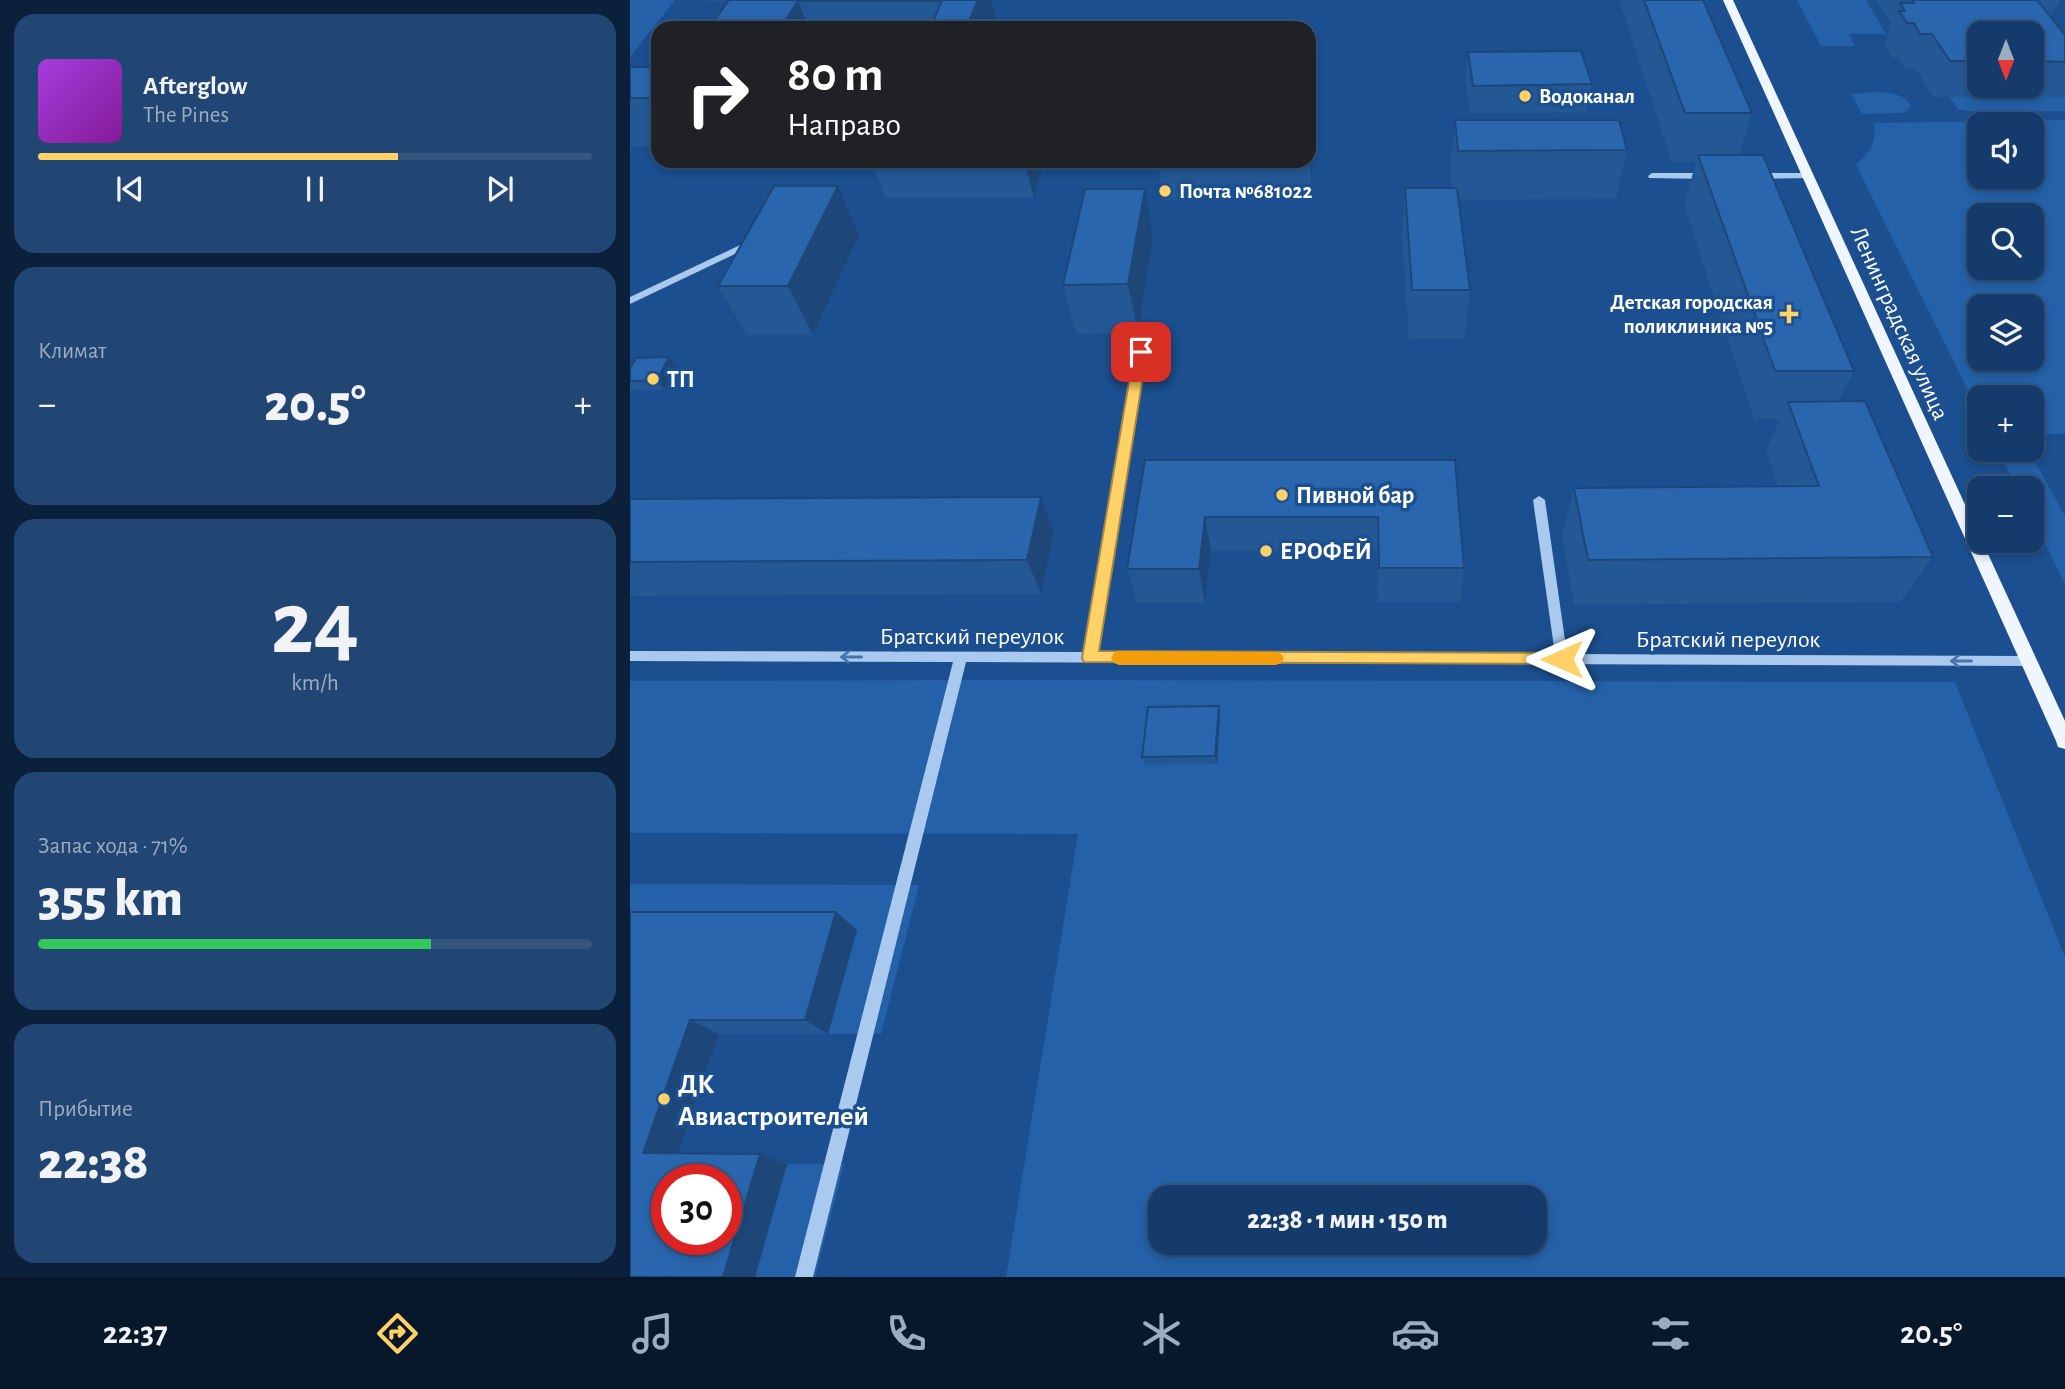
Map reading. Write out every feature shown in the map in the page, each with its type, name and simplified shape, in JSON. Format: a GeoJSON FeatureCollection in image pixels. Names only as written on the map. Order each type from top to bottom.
{"type":"FeatureCollection","features":[{"type":"Feature","properties":{"kind":"main road","name":"Ленинградская улица"},"geometry":{"type":"LineString","coordinates":[[1728,0],[2065,741]]}},
{"type":"Feature","properties":{"kind":"street"},"geometry":{"type":"LineString","coordinates":[[1652,176],[1720,176]]}},
{"type":"Feature","properties":{"kind":"street"},"geometry":{"type":"LineString","coordinates":[[1748,176],[1808,176]]}},
{"type":"Feature","properties":{"kind":"street"},"geometry":{"type":"LineString","coordinates":[[630,301],[760,239]]}},
{"type":"Feature","properties":{"kind":"street"},"geometry":{"type":"LineString","coordinates":[[1090,658],[1141,352]]}},
{"type":"Feature","properties":{"kind":"street"},"geometry":{"type":"LineString","coordinates":[[1539,500],[1562,659]]}},
{"type":"Feature","properties":{"kind":"street","name":"Братский переулок"},"geometry":{"type":"LineString","coordinates":[[630,656],[2029,661]]}},
{"type":"Feature","properties":{"kind":"street"},"geometry":{"type":"LineString","coordinates":[[804,1277],[961,657]]}},
{"type":"Feature","properties":{"kind":"shaded area"},"geometry":{"type":"Polygon","coordinates":[[[630,0],[675,0],[658,21],[651,21],[651,30],[630,57],[630,0]]]}},
{"type":"Feature","properties":{"kind":"shaded area"},"geometry":{"type":"Polygon","coordinates":[[[1797,0],[1866,0],[1886,34],[1849,34],[1855,46],[1821,46],[1797,0]]]}},
{"type":"Feature","properties":{"kind":"shaded area"},"geometry":{"type":"Polygon","coordinates":[[[1851,94],[1892,94],[1900,96],[1911,106],[1902,113],[1862,114],[1851,94]]]}},
{"type":"Feature","properties":{"kind":"shaded area"},"geometry":{"type":"Polygon","coordinates":[[[1949,97],[2065,97],[2065,111],[1958,109],[1949,97]]]}},
{"type":"Feature","properties":{"kind":"shaded area"},"geometry":{"type":"Polygon","coordinates":[[[2044,120],[2065,120],[2065,434],[2044,434],[2044,385],[1967,385],[1967,388],[1856,165],[1871,146],[1874,123],[1967,122],[1967,189],[2044,189],[2044,120]]]}},
{"type":"Feature","properties":{"kind":"shaded area"},"geometry":{"type":"Polygon","coordinates":[[[2004,462],[2036,462],[2043,476],[2011,476],[2004,462]]]}},
{"type":"Feature","properties":{"kind":"shaded area"},"geometry":{"type":"Polygon","coordinates":[[[2044,478],[2065,516],[2065,584],[2044,541],[2044,478]]]}},
{"type":"Feature","properties":{"kind":"shaded area"},"geometry":{"type":"Polygon","coordinates":[[[630,681],[1955,682],[2065,957],[2065,1277],[1006,1277],[1078,834],[630,833],[630,681]]]}},
{"type":"Feature","properties":{"kind":"shaded area"},"geometry":{"type":"Polygon","coordinates":[[[630,884],[919,885],[881,1034],[828,1034],[857,930],[630,930],[630,884]]]}},
{"type":"Feature","properties":{"kind":"shaded area"},"geometry":{"type":"Polygon","coordinates":[[[787,1164],[844,1164],[815,1277],[755,1277],[787,1164]]]}},
{"type":"Feature","properties":{"kind":"building"},"geometry":{"type":"Polygon","coordinates":[[[729,0],[978,0],[969,21],[933,21],[942,1],[798,1],[785,21],[714,21],[729,0]]]}},
{"type":"Feature","properties":{"kind":"building"},"geometry":{"type":"Polygon","coordinates":[[[1644,0],[1703,0],[1752,113],[1685,113],[1644,0]]]}},
{"type":"Feature","properties":{"kind":"building"},"geometry":{"type":"Polygon","coordinates":[[[1912,0],[2037,0],[2065,35],[2065,62],[2044,61],[2044,21],[1967,21],[1967,61],[1950,61],[1932,34],[1920,34],[1914,23],[1907,23],[1899,11],[1905,11],[1900,3],[1914,3],[1912,0]]]}},
{"type":"Feature","properties":{"kind":"building"},"geometry":{"type":"Polygon","coordinates":[[[1581,51],[1592,84],[1473,86],[1468,52],[1581,51]]]}},
{"type":"Feature","properties":{"kind":"building"},"geometry":{"type":"Polygon","coordinates":[[[630,67],[651,67],[651,97],[630,98],[630,67]]]}},
{"type":"Feature","properties":{"kind":"building"},"geometry":{"type":"Polygon","coordinates":[[[1455,120],[1619,120],[1627,150],[1458,151],[1455,120]]]}},
{"type":"Feature","properties":{"kind":"building"},"geometry":{"type":"Polygon","coordinates":[[[1698,155],[1763,155],[1854,371],[1775,371],[1698,155]]]}},
{"type":"Feature","properties":{"kind":"building"},"geometry":{"type":"Polygon","coordinates":[[[774,186],[838,186],[788,286],[718,286],[774,186]]]}},
{"type":"Feature","properties":{"kind":"building"},"geometry":{"type":"Polygon","coordinates":[[[1405,188],[1457,188],[1470,290],[1412,290],[1405,188]]]}},
{"type":"Feature","properties":{"kind":"building"},"geometry":{"type":"Polygon","coordinates":[[[1085,189],[1145,189],[1128,284],[1063,285],[1085,189]]]}},
{"type":"Feature","properties":{"kind":"building"},"geometry":{"type":"Polygon","coordinates":[[[669,357],[657,380],[630,381],[630,369],[636,358],[669,357]]]}},
{"type":"Feature","properties":{"kind":"building"},"geometry":{"type":"Polygon","coordinates":[[[1865,401],[1933,557],[1588,560],[1574,488],[1819,486],[1788,402],[1865,401]]]}},
{"type":"Feature","properties":{"kind":"building"},"geometry":{"type":"Polygon","coordinates":[[[1145,460],[1455,460],[1464,568],[1379,568],[1378,517],[1205,517],[1199,569],[1127,569],[1145,460]]]}},
{"type":"Feature","properties":{"kind":"building"},"geometry":{"type":"Polygon","coordinates":[[[1041,497],[1027,560],[630,562],[630,499],[1041,497]]]}},
{"type":"Feature","properties":{"kind":"building"},"geometry":{"type":"Polygon","coordinates":[[[1219,706],[1215,756],[1142,757],[1148,707],[1219,706]]]}},
{"type":"Feature","properties":{"kind":"building","name":"ДК Авиастроителей"},"geometry":{"type":"Polygon","coordinates":[[[630,912],[836,912],[805,1020],[690,1020],[643,1153],[760,1154],[742,1214],[742,1164],[651,1164],[651,1255],[730,1255],[723,1277],[630,1277],[630,912]]]}},
{"type":"Feature","properties":{"kind":"slow traffic"},"geometry":{"type":"LineString","coordinates":[[1119,658],[1276,658]]}},
{"type":"Feature","properties":{"kind":"place","name":"Водоканал"},"geometry":{"type":"Point","coordinates":[1525,96]}},
{"type":"Feature","properties":{"kind":"place","name":"Почта №681022"},"geometry":{"type":"Point","coordinates":[1165,191]}},
{"type":"Feature","properties":{"kind":"place","name":"Детская городская поликлиника №5"},"geometry":{"type":"Point","coordinates":[1789,314]}},
{"type":"Feature","properties":{"kind":"place","name":"ТП"},"geometry":{"type":"Point","coordinates":[653,379]}},
{"type":"Feature","properties":{"kind":"place","name":"Пивной бар"},"geometry":{"type":"Point","coordinates":[1282,495]}},
{"type":"Feature","properties":{"kind":"place","name":"ЕРОФЕЙ"},"geometry":{"type":"Point","coordinates":[1266,551]}},
{"type":"Feature","properties":{"kind":"place","name":"ДК Авиастроителей"},"geometry":{"type":"Point","coordinates":[664,1099]}},
{"type":"Feature","properties":{"kind":"route"},"geometry":{"type":"LineString","coordinates":[[1141,352],[1090,658],[1562,659]]}}]}
